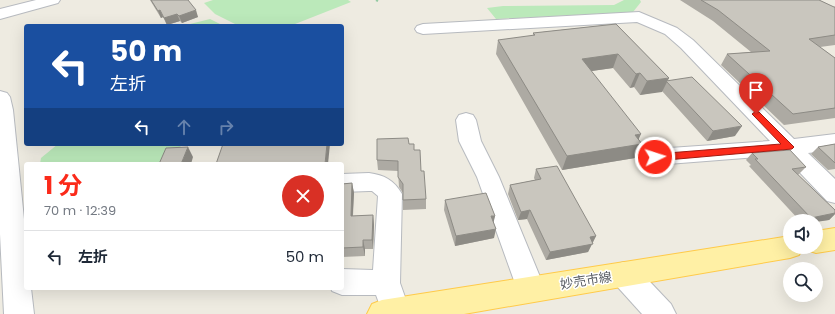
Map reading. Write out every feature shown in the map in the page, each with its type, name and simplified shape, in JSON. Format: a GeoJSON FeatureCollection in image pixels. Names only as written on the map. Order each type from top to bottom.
{"type":"FeatureCollection","features":[{"type":"Feature","properties":{"kind":"main road"},"geometry":{"type":"LineString","coordinates":[[823,241],[835,239]]}},
{"type":"Feature","properties":{"kind":"main road","name":"妙売市線"},"geometry":{"type":"LineString","coordinates":[[389,313],[783,248]]}},
{"type":"Feature","properties":{"kind":"street"},"geometry":{"type":"LineString","coordinates":[[0,14],[53,0]]}},
{"type":"Feature","properties":{"kind":"street"},"geometry":{"type":"LineString","coordinates":[[423,29],[639,17],[671,31],[687,44],[835,194]]}},
{"type":"Feature","properties":{"kind":"street"},"geometry":{"type":"LineString","coordinates":[[0,97],[3,110],[20,245],[19,314]]}},
{"type":"Feature","properties":{"kind":"street"},"geometry":{"type":"LineString","coordinates":[[466,120],[470,141],[488,177],[531,289]]}},
{"type":"Feature","properties":{"kind":"street"},"geometry":{"type":"LineString","coordinates":[[655,157],[835,142]]}},
{"type":"Feature","properties":{"kind":"street"},"geometry":{"type":"LineString","coordinates":[[344,183],[377,182],[386,187],[390,194],[386,283],[389,313]]}},
{"type":"Feature","properties":{"kind":"street"},"geometry":{"type":"LineString","coordinates":[[624,274],[661,314]]}},
{"type":"Feature","properties":{"kind":"street"},"geometry":{"type":"LineString","coordinates":[[344,282],[386,283]]}},
{"type":"Feature","properties":{"kind":"green space"},"geometry":{"type":"Polygon","coordinates":[[[213,0],[348,0],[351,2],[295,24],[235,24],[215,14],[204,3],[213,0]]]}},
{"type":"Feature","properties":{"kind":"green space"},"geometry":{"type":"Polygon","coordinates":[[[624,0],[640,0],[641,2],[633,12],[496,19],[487,8],[503,6],[614,5],[624,0]]]}},
{"type":"Feature","properties":{"kind":"green space"},"geometry":{"type":"Polygon","coordinates":[[[210,19],[220,24],[190,24],[210,19]]]}},
{"type":"Feature","properties":{"kind":"green space"},"geometry":{"type":"Polygon","coordinates":[[[56,146],[181,146],[168,162],[40,162],[41,158],[56,146]]]}},
{"type":"Feature","properties":{"kind":"building"},"geometry":{"type":"Polygon","coordinates":[[[151,0],[188,0],[196,10],[179,16],[177,14],[164,18],[160,10],[158,11],[151,0]]]}},
{"type":"Feature","properties":{"kind":"building"},"geometry":{"type":"Polygon","coordinates":[[[701,0],[819,0],[835,7],[835,35],[809,39],[835,58],[835,108],[793,114],[727,54],[770,51],[718,10],[701,0]]]}},
{"type":"Feature","properties":{"kind":"building"},"geometry":{"type":"Polygon","coordinates":[[[616,24],[669,78],[647,81],[640,73],[636,74],[618,54],[582,59],[641,134],[635,135],[642,144],[567,156],[498,40],[535,35],[533,33],[616,24]]]}},
{"type":"Feature","properties":{"kind":"building"},"geometry":{"type":"Polygon","coordinates":[[[692,77],[742,126],[713,131],[666,81],[692,77]]]}},
{"type":"Feature","properties":{"kind":"building"},"geometry":{"type":"Polygon","coordinates":[[[408,138],[409,144],[414,144],[414,150],[420,150],[421,171],[424,171],[426,199],[403,200],[403,184],[398,177],[398,161],[377,160],[377,139],[408,138]]]}},
{"type":"Feature","properties":{"kind":"building"},"geometry":{"type":"Polygon","coordinates":[[[835,144],[835,163],[818,147],[835,144]]]}},
{"type":"Feature","properties":{"kind":"building"},"geometry":{"type":"Polygon","coordinates":[[[222,146],[327,146],[325,162],[217,162],[222,146]]]}},
{"type":"Feature","properties":{"kind":"building"},"geometry":{"type":"Polygon","coordinates":[[[188,147],[182,162],[160,162],[166,148],[188,147]]]}},
{"type":"Feature","properties":{"kind":"building"},"geometry":{"type":"Polygon","coordinates":[[[790,150],[806,167],[792,169],[835,210],[835,213],[823,216],[823,214],[807,214],[755,159],[758,159],[752,153],[790,150]]]}},
{"type":"Feature","properties":{"kind":"building"},"geometry":{"type":"Polygon","coordinates":[[[557,166],[596,236],[590,237],[593,244],[550,252],[530,210],[521,212],[510,185],[541,179],[536,169],[557,166]]]}},
{"type":"Feature","properties":{"kind":"building"},"geometry":{"type":"Polygon","coordinates":[[[352,183],[351,216],[373,215],[372,240],[363,240],[363,247],[344,248],[344,184],[352,183]]]}},
{"type":"Feature","properties":{"kind":"building"},"geometry":{"type":"Polygon","coordinates":[[[486,193],[495,216],[491,216],[496,229],[456,236],[445,200],[486,193]]]}},
{"type":"Feature","properties":{"kind":"route"},"geometry":{"type":"LineString","coordinates":[[655,157],[789,147],[756,114]]}}]}
